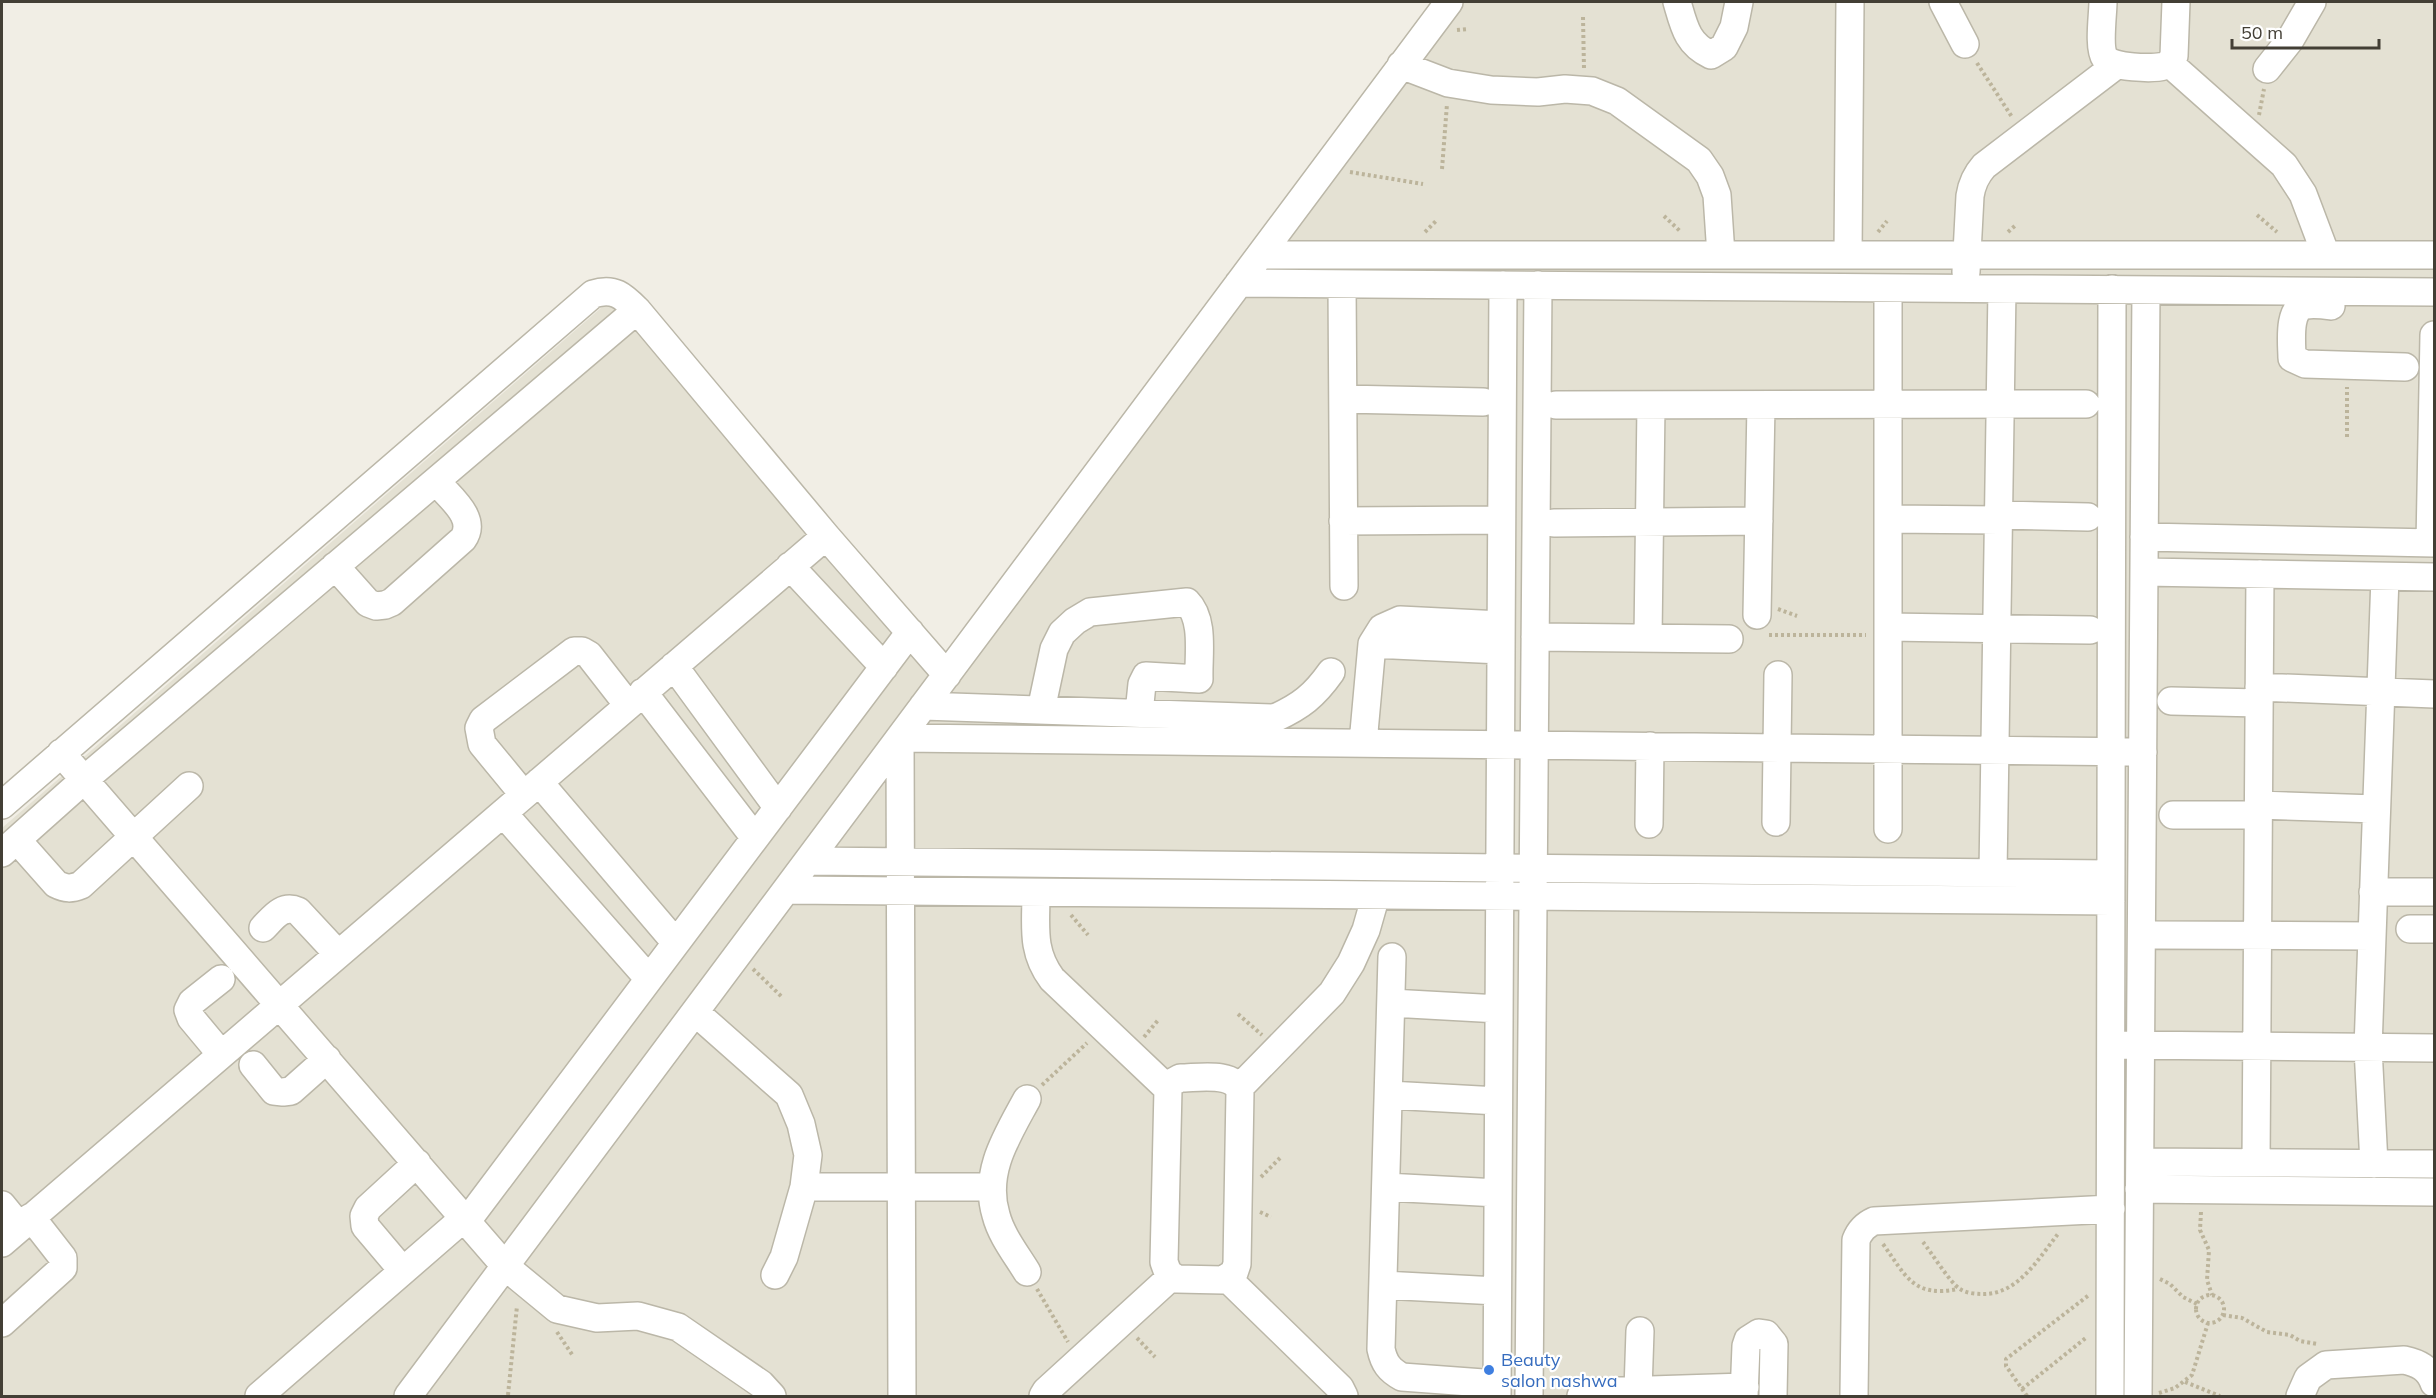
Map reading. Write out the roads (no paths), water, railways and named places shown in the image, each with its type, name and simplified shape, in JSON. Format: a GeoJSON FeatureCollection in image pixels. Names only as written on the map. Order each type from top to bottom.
{"type":"FeatureCollection","features":[{"type":"Feature","properties":{"kind":"street"},"geometry":{"type":"LineString","coordinates":[[408,1396],[513,1273],[695,1012],[1449,2]]}},
{"type":"Feature","properties":{"kind":"street"},"geometry":{"type":"LineString","coordinates":[[1677,2],[1685,30],[1698,49],[1711,55],[1724,47],[1734,27],[1739,2]]}},
{"type":"Feature","properties":{"kind":"street"},"geometry":{"type":"LineString","coordinates":[[1848,255],[1850,2]]}},
{"type":"Feature","properties":{"kind":"street"},"geometry":{"type":"LineString","coordinates":[[1943,2],[1965,44]]}},
{"type":"Feature","properties":{"kind":"street"},"geometry":{"type":"LineString","coordinates":[[2103,2],[2103,55],[2110,63],[2115,66],[2161,67],[2169,63],[2175,51],[2176,2]]}},
{"type":"Feature","properties":{"kind":"street"},"geometry":{"type":"LineString","coordinates":[[2267,69],[2290,40],[2312,2]]}},
{"type":"Feature","properties":{"kind":"street"},"geometry":{"type":"LineString","coordinates":[[2169,63],[2284,165],[2295,179],[2326,255]]}},
{"type":"Feature","properties":{"kind":"street"},"geometry":{"type":"LineString","coordinates":[[1401,65],[1448,83],[1491,90],[1585,91],[1617,101],[1698,160],[1710,176],[1717,195],[1721,255]]}},
{"type":"Feature","properties":{"kind":"street"},"geometry":{"type":"LineString","coordinates":[[1965,288],[1970,196],[1977,174],[1984,166],[2115,66]]}},
{"type":"Feature","properties":{"kind":"street"},"geometry":{"type":"LineString","coordinates":[[1260,255],[2434,255]]}},
{"type":"Feature","properties":{"kind":"street"},"geometry":{"type":"LineString","coordinates":[[1619,286],[1621,255]]}},
{"type":"Feature","properties":{"kind":"street"},"geometry":{"type":"LineString","coordinates":[[1239,283],[2434,292]]}},
{"type":"Feature","properties":{"kind":"street"},"geometry":{"type":"LineString","coordinates":[[1342,284],[1344,586]]}},
{"type":"Feature","properties":{"kind":"street"},"geometry":{"type":"LineString","coordinates":[[1392,957],[1381,1349],[1383,1358],[1394,1372],[1402,1377],[1497,1390],[1503,285]]}},
{"type":"Feature","properties":{"kind":"street"},"geometry":{"type":"LineString","coordinates":[[1529,1396],[1538,285]]}},
{"type":"Feature","properties":{"kind":"street"},"geometry":{"type":"LineString","coordinates":[[1888,288],[1888,829]]}},
{"type":"Feature","properties":{"kind":"street"},"geometry":{"type":"LineString","coordinates":[[1993,873],[2002,289]]}},
{"type":"Feature","properties":{"kind":"street"},"geometry":{"type":"LineString","coordinates":[[2,805],[593,294],[606,290],[618,293],[637,310],[826,536],[947,675]]}},
{"type":"Feature","properties":{"kind":"street"},"geometry":{"type":"LineString","coordinates":[[2110,1396],[2112,290]]}},
{"type":"Feature","properties":{"kind":"street"},"geometry":{"type":"LineString","coordinates":[[2138,1394],[2146,290]]}},
{"type":"Feature","properties":{"kind":"street"},"geometry":{"type":"LineString","coordinates":[[2405,367],[2305,364],[2292,358],[2293,318],[2297,310],[2305,305],[2434,310]]}},
{"type":"Feature","properties":{"kind":"street"},"geometry":{"type":"LineString","coordinates":[[189,786],[81,885],[73,888],[64,888],[56,884],[9,846],[84,779],[637,310]]}},
{"type":"Feature","properties":{"kind":"street"},"geometry":{"type":"LineString","coordinates":[[2144,537],[2432,543],[2434,335]]}},
{"type":"Feature","properties":{"kind":"street"},"geometry":{"type":"LineString","coordinates":[[2111,392],[2145,393]]}},
{"type":"Feature","properties":{"kind":"street"},"geometry":{"type":"LineString","coordinates":[[1343,399],[1483,402]]}},
{"type":"Feature","properties":{"kind":"street"},"geometry":{"type":"LineString","coordinates":[[1556,405],[2086,404]]}},
{"type":"Feature","properties":{"kind":"street"},"geometry":{"type":"LineString","coordinates":[[1648,638],[1651,405]]}},
{"type":"Feature","properties":{"kind":"street"},"geometry":{"type":"LineString","coordinates":[[1761,405],[1759,521],[1763,625]]}},
{"type":"Feature","properties":{"kind":"street"},"geometry":{"type":"LineString","coordinates":[[335,566],[368,603],[376,606],[392,602],[468,532],[469,524],[465,516],[436,481]]}},
{"type":"Feature","properties":{"kind":"street"},"geometry":{"type":"LineString","coordinates":[[1888,519],[2088,517]]}},
{"type":"Feature","properties":{"kind":"street"},"geometry":{"type":"LineString","coordinates":[[1343,521],[1502,520]]}},
{"type":"Feature","properties":{"kind":"street"},"geometry":{"type":"LineString","coordinates":[[1554,523],[1759,521]]}},
{"type":"Feature","properties":{"kind":"street"},"geometry":{"type":"LineString","coordinates":[[17,1229],[826,536]]}},
{"type":"Feature","properties":{"kind":"street"},"geometry":{"type":"LineString","coordinates":[[790,566],[884,667]]}},
{"type":"Feature","properties":{"kind":"street"},"geometry":{"type":"LineString","coordinates":[[2144,572],[2434,578]]}},
{"type":"Feature","properties":{"kind":"street"},"geometry":{"type":"LineString","coordinates":[[2256,1163],[2260,574]]}},
{"type":"Feature","properties":{"kind":"street"},"geometry":{"type":"LineString","coordinates":[[2374,1164],[2368,1048],[2385,577]]}},
{"type":"Feature","properties":{"kind":"street"},"geometry":{"type":"LineString","coordinates":[[1041,710],[1054,649],[1062,633],[1075,621],[1090,612],[1187,602],[1198,621],[1199,679],[1146,676],[1142,684],[1139,713]]}},
{"type":"Feature","properties":{"kind":"street"},"geometry":{"type":"LineString","coordinates":[[1363,743],[1372,644],[1382,628],[1400,620],[1501,637]]}},
{"type":"Feature","properties":{"kind":"street"},"geometry":{"type":"LineString","coordinates":[[1888,631],[1997,628],[2090,630]]}},
{"type":"Feature","properties":{"kind":"street"},"geometry":{"type":"LineString","coordinates":[[259,1396],[466,1219],[910,632]]}},
{"type":"Feature","properties":{"kind":"street"},"geometry":{"type":"LineString","coordinates":[[1535,637],[1729,639]]}},
{"type":"Feature","properties":{"kind":"street"},"geometry":{"type":"LineString","coordinates":[[676,943],[532,788],[482,744],[479,728],[483,720],[574,651],[582,651],[636,699],[700,765],[755,838]]}},
{"type":"Feature","properties":{"kind":"street"},"geometry":{"type":"LineString","coordinates":[[674,666],[778,808]]}},
{"type":"Feature","properties":{"kind":"street"},"geometry":{"type":"LineString","coordinates":[[923,706],[1275,718],[1298,708],[1316,692],[1331,672]]}},
{"type":"Feature","properties":{"kind":"street"},"geometry":{"type":"LineString","coordinates":[[1776,822],[1778,675]]}},
{"type":"Feature","properties":{"kind":"street"},"geometry":{"type":"LineString","coordinates":[[2170,701],[2259,695],[2380,692],[2434,694]]}},
{"type":"Feature","properties":{"kind":"street"},"geometry":{"type":"LineString","coordinates":[[900,738],[2143,752]]}},
{"type":"Feature","properties":{"kind":"street"},"geometry":{"type":"LineString","coordinates":[[900,738],[902,1396]]}},
{"type":"Feature","properties":{"kind":"street"},"geometry":{"type":"LineString","coordinates":[[700,765],[727,740]]}},
{"type":"Feature","properties":{"kind":"street"},"geometry":{"type":"LineString","coordinates":[[1649,824],[1650,746]]}},
{"type":"Feature","properties":{"kind":"street"},"geometry":{"type":"LineString","coordinates":[[62,753],[513,1273],[558,1310],[597,1318],[638,1316],[678,1327],[761,1384],[772,1396]]}},
{"type":"Feature","properties":{"kind":"street"},"geometry":{"type":"LineString","coordinates":[[2173,814],[2258,810],[2376,809]]}},
{"type":"Feature","properties":{"kind":"street"},"geometry":{"type":"LineString","coordinates":[[503,813],[649,979]]}},
{"type":"Feature","properties":{"kind":"street"},"geometry":{"type":"LineString","coordinates":[[808,861],[900,864],[2111,874]]}},
{"type":"Feature","properties":{"kind":"street"},"geometry":{"type":"LineString","coordinates":[[1171,866],[1173,894]]}},
{"type":"Feature","properties":{"kind":"street"},"geometry":{"type":"LineString","coordinates":[[787,890],[2111,901]]}},
{"type":"Feature","properties":{"kind":"street"},"geometry":{"type":"LineString","coordinates":[[2373,892],[2434,892]]}},
{"type":"Feature","properties":{"kind":"street"},"geometry":{"type":"LineString","coordinates":[[1036,893],[1036,944],[1042,966],[1052,979],[1168,1089]]}},
{"type":"Feature","properties":{"kind":"street"},"geometry":{"type":"LineString","coordinates":[[1239,1088],[1229,1079],[1180,1078],[1174,1080],[1168,1089],[1164,1262],[1172,1276],[1178,1279],[1227,1278],[1234,1273],[1237,1264],[1239,1088],[1332,993],[1351,963],[1366,930],[1376,895]]}},
{"type":"Feature","properties":{"kind":"street"},"geometry":{"type":"LineString","coordinates":[[263,928],[282,910],[290,908],[297,911],[339,954]]}},
{"type":"Feature","properties":{"kind":"street"},"geometry":{"type":"LineString","coordinates":[[2155,935],[2372,936]]}},
{"type":"Feature","properties":{"kind":"street"},"geometry":{"type":"LineString","coordinates":[[221,979],[192,1002],[188,1010],[191,1018],[221,1054]]}},
{"type":"Feature","properties":{"kind":"street"},"geometry":{"type":"LineString","coordinates":[[1391,1003],[1499,1009]]}},
{"type":"Feature","properties":{"kind":"street"},"geometry":{"type":"LineString","coordinates":[[695,1012],[789,1095],[801,1124],[808,1155],[804,1187],[784,1257],[775,1275]]}},
{"type":"Feature","properties":{"kind":"street"},"geometry":{"type":"LineString","coordinates":[[2111,1045],[2434,1048]]}},
{"type":"Feature","properties":{"kind":"street"},"geometry":{"type":"LineString","coordinates":[[253,1065],[274,1091],[283,1092],[291,1090],[327,1059]]}},
{"type":"Feature","properties":{"kind":"street"},"geometry":{"type":"LineString","coordinates":[[1389,1095],[1498,1101]]}},
{"type":"Feature","properties":{"kind":"street"},"geometry":{"type":"LineString","coordinates":[[1027,1099],[996,1157],[991,1186],[996,1216],[1027,1272]]}},
{"type":"Feature","properties":{"kind":"street"},"geometry":{"type":"LineString","coordinates":[[2139,1162],[2434,1164]]}},
{"type":"Feature","properties":{"kind":"street"},"geometry":{"type":"LineString","coordinates":[[403,1271],[365,1226],[364,1216],[368,1208],[417,1163]]}},
{"type":"Feature","properties":{"kind":"street"},"geometry":{"type":"LineString","coordinates":[[804,1187],[991,1186]]}},
{"type":"Feature","properties":{"kind":"street"},"geometry":{"type":"LineString","coordinates":[[1386,1187],[1498,1193]]}},
{"type":"Feature","properties":{"kind":"street"},"geometry":{"type":"LineString","coordinates":[[2139,1189],[2434,1192]]}},
{"type":"Feature","properties":{"kind":"street"},"geometry":{"type":"LineString","coordinates":[[2,1205],[17,1229],[63,1258],[63,1268],[2,1323]]}},
{"type":"Feature","properties":{"kind":"street"},"geometry":{"type":"LineString","coordinates":[[1854,1396],[1856,1240],[1868,1224],[2111,1209]]}},
{"type":"Feature","properties":{"kind":"street"},"geometry":{"type":"LineString","coordinates":[[1497,1242],[1530,1241]]}},
{"type":"Feature","properties":{"kind":"street"},"geometry":{"type":"LineString","coordinates":[[1043,1396],[1172,1276]]}},
{"type":"Feature","properties":{"kind":"street"},"geometry":{"type":"LineString","coordinates":[[1227,1278],[1340,1388],[1344,1396]]}},
{"type":"Feature","properties":{"kind":"street"},"geometry":{"type":"LineString","coordinates":[[1383,1285],[1497,1291]]}},
{"type":"Feature","properties":{"kind":"street"},"geometry":{"type":"LineString","coordinates":[[1637,1393],[1640,1331]]}},
{"type":"Feature","properties":{"kind":"street"},"geometry":{"type":"LineString","coordinates":[[1581,1396],[1588,1392],[1744,1392],[1748,1340],[1759,1333],[1766,1334],[1774,1344],[1773,1396]]}},
{"type":"Feature","properties":{"kind":"street"},"geometry":{"type":"LineString","coordinates":[[2300,1396],[2308,1378],[2316,1370],[2326,1365],[2404,1360],[2425,1368],[2434,1383]]}},
{"type":"Feature","properties":{"kind":"place","name":"Beauty salon nashwa"},"geometry":{"type":"Point","coordinates":[1489,1370]}}]}
